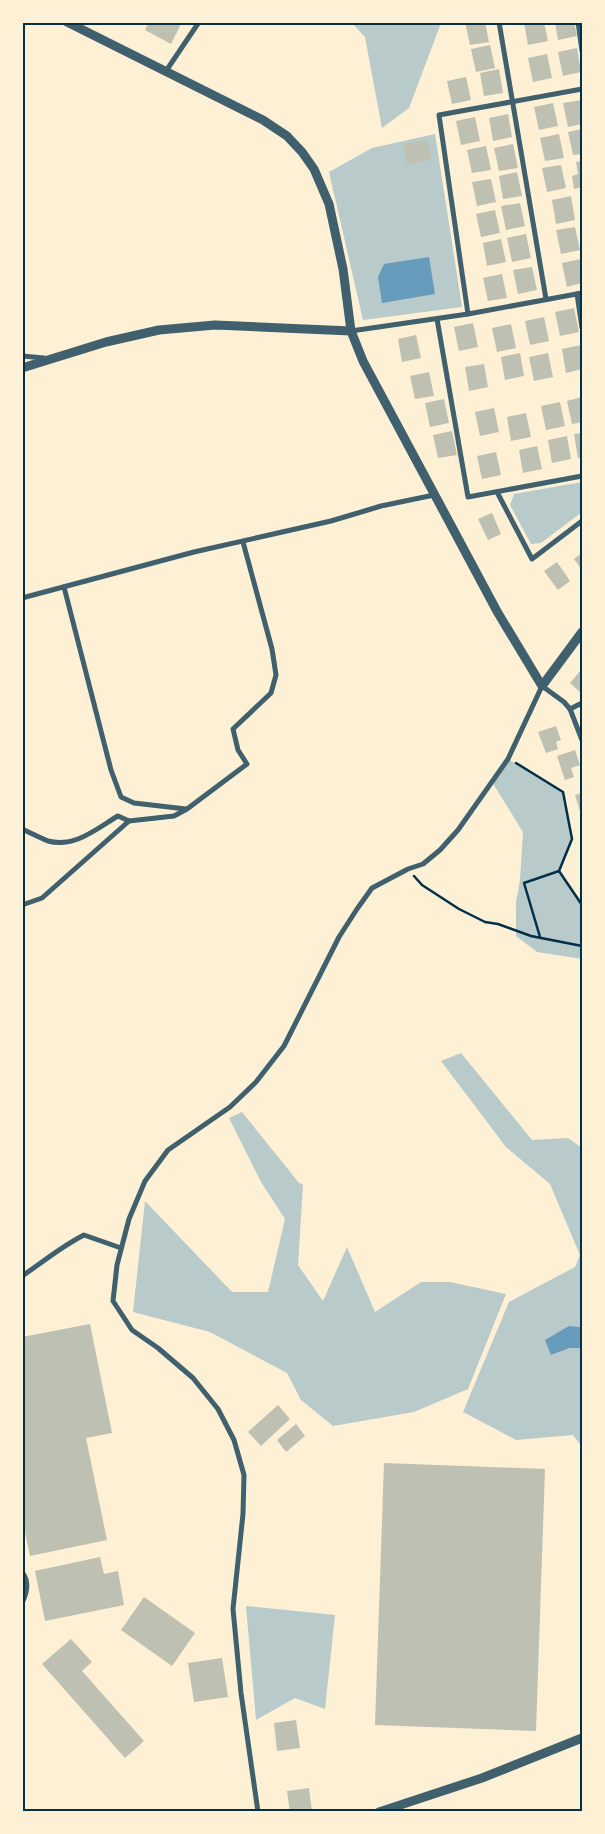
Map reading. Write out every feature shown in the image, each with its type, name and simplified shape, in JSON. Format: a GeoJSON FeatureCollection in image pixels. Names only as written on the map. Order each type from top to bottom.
{"type":"FeatureCollection","features":[{"type":"Feature","properties":{"kind":"street"},"geometry":{"type":"LineString","coordinates":[[67,22],[263,120],[287,136],[302,152],[314,169],[329,204],[343,269],[351,331],[363,362],[498,614],[542,686],[564,702],[570,709],[582,740]]}},
{"type":"Feature","properties":{"kind":"street"},"geometry":{"type":"LineString","coordinates":[[166,71],[199,22]]}},
{"type":"Feature","properties":{"kind":"street"},"geometry":{"type":"LineString","coordinates":[[499,22],[511,102],[546,299]]}},
{"type":"Feature","properties":{"kind":"street"},"geometry":{"type":"LineString","coordinates":[[578,22],[582,52]]}},
{"type":"Feature","properties":{"kind":"street"},"geometry":{"type":"LineString","coordinates":[[468,314],[439,115],[582,89]]}},
{"type":"Feature","properties":{"kind":"street"},"geometry":{"type":"LineString","coordinates":[[22,368],[106,342],[159,330],[215,325],[351,331],[468,314],[580,293],[582,328]]}},
{"type":"Feature","properties":{"kind":"street"},"geometry":{"type":"LineString","coordinates":[[437,319],[468,496],[582,476]]}},
{"type":"Feature","properties":{"kind":"street"},"geometry":{"type":"LineString","coordinates":[[22,356],[52,359]]}},
{"type":"Feature","properties":{"kind":"street"},"geometry":{"type":"LineString","coordinates":[[497,492],[532,559],[582,521]]}},
{"type":"Feature","properties":{"kind":"street"},"geometry":{"type":"LineString","coordinates":[[22,598],[194,552],[243,542],[331,521],[381,506],[434,495]]}},
{"type":"Feature","properties":{"kind":"street"},"geometry":{"type":"LineString","coordinates":[[22,829],[48,840],[69,843],[89,834],[118,816],[129,821],[174,816],[187,809],[247,764],[238,750],[233,729],[271,693],[276,675],[272,650],[243,542]]}},
{"type":"Feature","properties":{"kind":"street"},"geometry":{"type":"LineString","coordinates":[[64,587],[111,770],[121,797],[134,803],[187,809]]}},
{"type":"Feature","properties":{"kind":"street"},"geometry":{"type":"LineString","coordinates":[[258,1812],[241,1693],[232,1609],[243,1514],[244,1475],[234,1440],[218,1409],[193,1378],[158,1348],[132,1330],[114,1301],[116,1265],[129,1219],[145,1181],[168,1150],[230,1107],[256,1082],[284,1046],[339,937],[372,888],[408,869],[423,864],[440,850],[458,830],[508,758],[542,686],[582,632]]}},
{"type":"Feature","properties":{"kind":"street"},"geometry":{"type":"LineString","coordinates":[[570,709],[582,703]]}},
{"type":"Feature","properties":{"kind":"street"},"geometry":{"type":"LineString","coordinates":[[22,905],[42,898],[129,821]]}},
{"type":"Feature","properties":{"kind":"street"},"geometry":{"type":"LineString","coordinates":[[22,1276],[68,1243],[84,1235],[121,1248]]}},
{"type":"Feature","properties":{"kind":"street"},"geometry":{"type":"LineString","coordinates":[[22,1572],[28,1588],[22,1602]]}},
{"type":"Feature","properties":{"kind":"street"},"geometry":{"type":"LineString","coordinates":[[379,1812],[482,1778],[582,1738]]}},
{"type":"Feature","properties":{"kind":"path"},"geometry":{"type":"LineString","coordinates":[[508,758],[563,792],[572,839],[559,871],[524,883],[540,937]]}},
{"type":"Feature","properties":{"kind":"path"},"geometry":{"type":"LineString","coordinates":[[408,869],[422,885],[459,910],[486,922],[498,924],[531,936],[582,946]]}},
{"type":"Feature","properties":{"kind":"path"},"geometry":{"type":"LineString","coordinates":[[559,871],[582,905]]}},
{"type":"Feature","properties":{"kind":"shaded area"},"geometry":{"type":"Polygon","coordinates":[[[352,23],[441,23],[409,108],[382,128],[365,37],[352,23]]]}},
{"type":"Feature","properties":{"kind":"shaded area"},"geometry":{"type":"Polygon","coordinates":[[[435,134],[462,307],[363,320],[329,172],[372,148],[435,134]]]}},
{"type":"Feature","properties":{"kind":"shaded area"},"geometry":{"type":"Polygon","coordinates":[[[582,482],[582,512],[541,543],[531,544],[510,505],[514,494],[582,482]]]}},
{"type":"Feature","properties":{"kind":"shaded area"},"geometry":{"type":"Polygon","coordinates":[[[508,759],[563,792],[572,839],[559,871],[582,905],[582,959],[537,952],[516,936],[516,902],[520,880],[523,832],[492,782],[508,759]]]}},
{"type":"Feature","properties":{"kind":"shaded area"},"geometry":{"type":"Polygon","coordinates":[[[461,1053],[532,1140],[568,1138],[582,1148],[582,1327],[569,1326],[551,1355],[570,1348],[582,1348],[582,1447],[573,1435],[516,1440],[463,1412],[509,1302],[575,1267],[580,1255],[550,1184],[506,1147],[441,1061],[461,1053]]]}},
{"type":"Feature","properties":{"kind":"shaded area"},"geometry":{"type":"Polygon","coordinates":[[[242,1112],[299,1183],[303,1184],[298,1265],[323,1301],[347,1247],[375,1312],[421,1282],[450,1282],[506,1294],[468,1389],[414,1412],[333,1426],[301,1400],[287,1373],[210,1332],[133,1312],[145,1201],[232,1292],[268,1292],[285,1219],[261,1182],[229,1118],[242,1112]]]}},
{"type":"Feature","properties":{"kind":"shaded area"},"geometry":{"type":"Polygon","coordinates":[[[246,1606],[335,1615],[325,1709],[295,1698],[256,1720],[246,1606]]]}},
{"type":"Feature","properties":{"kind":"water"},"geometry":{"type":"Polygon","coordinates":[[[429,257],[435,294],[382,303],[378,277],[384,264],[429,257]]]}},
{"type":"Feature","properties":{"kind":"water"},"geometry":{"type":"Polygon","coordinates":[[[569,1326],[582,1327],[582,1348],[570,1348],[551,1355],[545,1340],[569,1326]]]}},
{"type":"Feature","properties":{"kind":"building"},"geometry":{"type":"Polygon","coordinates":[[[149,22],[182,22],[171,44],[145,30],[149,22]]]}},
{"type":"Feature","properties":{"kind":"building"},"geometry":{"type":"Polygon","coordinates":[[[465,22],[485,22],[489,42],[470,45],[465,22]]]}},
{"type":"Feature","properties":{"kind":"building"},"geometry":{"type":"Polygon","coordinates":[[[524,22],[544,22],[548,41],[528,45],[524,22]]]}},
{"type":"Feature","properties":{"kind":"building"},"geometry":{"type":"Polygon","coordinates":[[[555,22],[574,22],[577,36],[558,40],[555,22]]]}},
{"type":"Feature","properties":{"kind":"building"},"geometry":{"type":"Polygon","coordinates":[[[490,45],[495,68],[476,72],[471,49],[490,45]]]}},
{"type":"Feature","properties":{"kind":"building"},"geometry":{"type":"Polygon","coordinates":[[[577,48],[581,72],[563,76],[558,52],[577,48]]]}},
{"type":"Feature","properties":{"kind":"building"},"geometry":{"type":"Polygon","coordinates":[[[547,54],[552,78],[533,82],[528,58],[547,54]]]}},
{"type":"Feature","properties":{"kind":"building"},"geometry":{"type":"Polygon","coordinates":[[[499,69],[503,93],[484,96],[480,73],[499,69]]]}},
{"type":"Feature","properties":{"kind":"building"},"geometry":{"type":"Polygon","coordinates":[[[466,77],[471,100],[452,104],[447,81],[466,77]]]}},
{"type":"Feature","properties":{"kind":"building"},"geometry":{"type":"Polygon","coordinates":[[[582,100],[582,124],[568,127],[563,103],[582,100]]]}},
{"type":"Feature","properties":{"kind":"building"},"geometry":{"type":"Polygon","coordinates":[[[553,103],[558,126],[539,130],[534,107],[553,103]]]}},
{"type":"Feature","properties":{"kind":"building"},"geometry":{"type":"Polygon","coordinates":[[[508,114],[512,137],[493,141],[489,118],[508,114]]]}},
{"type":"Feature","properties":{"kind":"building"},"geometry":{"type":"Polygon","coordinates":[[[475,117],[480,141],[461,145],[456,121],[475,117]]]}},
{"type":"Feature","properties":{"kind":"building"},"geometry":{"type":"Polygon","coordinates":[[[582,129],[582,154],[573,155],[568,132],[582,129]]]}},
{"type":"Feature","properties":{"kind":"building"},"geometry":{"type":"Polygon","coordinates":[[[559,134],[564,158],[545,161],[540,138],[559,134]]]}},
{"type":"Feature","properties":{"kind":"building"},"geometry":{"type":"Polygon","coordinates":[[[427,139],[432,160],[407,164],[403,144],[427,139]]]}},
{"type":"Feature","properties":{"kind":"building"},"geometry":{"type":"Polygon","coordinates":[[[513,144],[518,168],[499,171],[494,148],[513,144]]]}},
{"type":"Feature","properties":{"kind":"building"},"geometry":{"type":"Polygon","coordinates":[[[486,146],[491,170],[472,173],[467,150],[486,146]]]}},
{"type":"Feature","properties":{"kind":"building"},"geometry":{"type":"Polygon","coordinates":[[[582,161],[582,187],[574,189],[572,176],[578,174],[576,162],[582,161]]]}},
{"type":"Feature","properties":{"kind":"building"},"geometry":{"type":"Polygon","coordinates":[[[561,165],[566,188],[547,192],[542,168],[561,165]]]}},
{"type":"Feature","properties":{"kind":"building"},"geometry":{"type":"Polygon","coordinates":[[[517,172],[522,196],[503,199],[499,176],[517,172]]]}},
{"type":"Feature","properties":{"kind":"building"},"geometry":{"type":"Polygon","coordinates":[[[491,179],[496,202],[477,206],[472,182],[491,179]]]}},
{"type":"Feature","properties":{"kind":"building"},"geometry":{"type":"Polygon","coordinates":[[[571,196],[575,220],[556,224],[552,200],[571,196]]]}},
{"type":"Feature","properties":{"kind":"building"},"geometry":{"type":"Polygon","coordinates":[[[520,203],[525,226],[506,230],[501,206],[520,203]]]}},
{"type":"Feature","properties":{"kind":"building"},"geometry":{"type":"Polygon","coordinates":[[[495,210],[500,233],[481,237],[476,214],[495,210]]]}},
{"type":"Feature","properties":{"kind":"building"},"geometry":{"type":"Polygon","coordinates":[[[575,227],[580,250],[561,254],[556,230],[575,227]]]}},
{"type":"Feature","properties":{"kind":"building"},"geometry":{"type":"Polygon","coordinates":[[[526,234],[531,258],[512,262],[507,238],[526,234]]]}},
{"type":"Feature","properties":{"kind":"building"},"geometry":{"type":"Polygon","coordinates":[[[501,239],[506,262],[487,266],[483,243],[501,239]]]}},
{"type":"Feature","properties":{"kind":"building"},"geometry":{"type":"Polygon","coordinates":[[[581,259],[582,283],[567,287],[562,263],[581,259]]]}},
{"type":"Feature","properties":{"kind":"building"},"geometry":{"type":"Polygon","coordinates":[[[532,267],[537,290],[518,294],[513,270],[532,267]]]}},
{"type":"Feature","properties":{"kind":"building"},"geometry":{"type":"Polygon","coordinates":[[[502,274],[507,298],[488,301],[483,278],[502,274]]]}},
{"type":"Feature","properties":{"kind":"building"},"geometry":{"type":"Polygon","coordinates":[[[574,308],[579,332],[560,336],[555,312],[574,308]]]}},
{"type":"Feature","properties":{"kind":"building"},"geometry":{"type":"Polygon","coordinates":[[[544,317],[549,341],[530,345],[525,321],[544,317]]]}},
{"type":"Feature","properties":{"kind":"building"},"geometry":{"type":"Polygon","coordinates":[[[473,323],[478,347],[459,351],[454,327],[473,323]]]}},
{"type":"Feature","properties":{"kind":"building"},"geometry":{"type":"Polygon","coordinates":[[[511,324],[516,348],[497,352],[492,328],[511,324]]]}},
{"type":"Feature","properties":{"kind":"building"},"geometry":{"type":"Polygon","coordinates":[[[416,335],[421,358],[402,362],[398,339],[416,335]]]}},
{"type":"Feature","properties":{"kind":"building"},"geometry":{"type":"Polygon","coordinates":[[[581,345],[582,369],[566,373],[562,349],[581,345]]]}},
{"type":"Feature","properties":{"kind":"building"},"geometry":{"type":"Polygon","coordinates":[[[520,353],[524,376],[505,380],[501,357],[520,353]]]}},
{"type":"Feature","properties":{"kind":"building"},"geometry":{"type":"Polygon","coordinates":[[[548,353],[553,377],[534,381],[529,357],[548,353]]]}},
{"type":"Feature","properties":{"kind":"building"},"geometry":{"type":"Polygon","coordinates":[[[484,364],[488,387],[469,391],[465,367],[484,364]]]}},
{"type":"Feature","properties":{"kind":"building"},"geometry":{"type":"Polygon","coordinates":[[[429,372],[434,396],[415,399],[410,376],[429,372]]]}},
{"type":"Feature","properties":{"kind":"building"},"geometry":{"type":"Polygon","coordinates":[[[582,397],[582,422],[572,424],[567,401],[582,397]]]}},
{"type":"Feature","properties":{"kind":"building"},"geometry":{"type":"Polygon","coordinates":[[[444,399],[449,423],[430,427],[425,403],[444,399]]]}},
{"type":"Feature","properties":{"kind":"building"},"geometry":{"type":"Polygon","coordinates":[[[560,402],[565,426],[546,430],[541,406],[560,402]]]}},
{"type":"Feature","properties":{"kind":"building"},"geometry":{"type":"Polygon","coordinates":[[[494,408],[499,432],[480,436],[475,412],[494,408]]]}},
{"type":"Feature","properties":{"kind":"building"},"geometry":{"type":"Polygon","coordinates":[[[526,413],[531,437],[511,441],[507,417],[526,413]]]}},
{"type":"Feature","properties":{"kind":"building"},"geometry":{"type":"Polygon","coordinates":[[[452,431],[457,455],[438,458],[433,435],[452,431]]]}},
{"type":"Feature","properties":{"kind":"building"},"geometry":{"type":"Polygon","coordinates":[[[582,433],[582,457],[578,458],[574,434],[582,433]]]}},
{"type":"Feature","properties":{"kind":"building"},"geometry":{"type":"Polygon","coordinates":[[[567,436],[571,459],[552,463],[548,440],[567,436]]]}},
{"type":"Feature","properties":{"kind":"building"},"geometry":{"type":"Polygon","coordinates":[[[537,446],[542,469],[523,473],[519,450],[537,446]]]}},
{"type":"Feature","properties":{"kind":"building"},"geometry":{"type":"Polygon","coordinates":[[[496,452],[501,475],[482,479],[477,456],[496,452]]]}},
{"type":"Feature","properties":{"kind":"building"},"geometry":{"type":"Polygon","coordinates":[[[492,513],[501,534],[488,540],[478,519],[492,513]]]}},
{"type":"Feature","properties":{"kind":"building"},"geometry":{"type":"Polygon","coordinates":[[[582,553],[582,570],[574,559],[582,553]]]}},
{"type":"Feature","properties":{"kind":"building"},"geometry":{"type":"Polygon","coordinates":[[[557,562],[570,581],[558,590],[544,571],[557,562]]]}},
{"type":"Feature","properties":{"kind":"building"},"geometry":{"type":"Polygon","coordinates":[[[580,671],[582,673],[582,694],[570,683],[580,671]]]}},
{"type":"Feature","properties":{"kind":"building"},"geometry":{"type":"Polygon","coordinates":[[[556,726],[561,740],[556,742],[558,749],[546,753],[538,732],[556,726]]]}},
{"type":"Feature","properties":{"kind":"building"},"geometry":{"type":"Polygon","coordinates":[[[575,750],[580,765],[571,768],[574,777],[565,780],[557,756],[575,750]]]}},
{"type":"Feature","properties":{"kind":"building"},"geometry":{"type":"Polygon","coordinates":[[[582,793],[582,818],[575,795],[582,793]]]}},
{"type":"Feature","properties":{"kind":"building"},"geometry":{"type":"Polygon","coordinates":[[[90,1324],[112,1433],[86,1438],[107,1540],[30,1556],[22,1518],[22,1337],[90,1324]]]}},
{"type":"Feature","properties":{"kind":"building"},"geometry":{"type":"Polygon","coordinates":[[[278,1405],[290,1419],[261,1446],[248,1432],[278,1405]]]}},
{"type":"Feature","properties":{"kind":"building"},"geometry":{"type":"Polygon","coordinates":[[[296,1424],[305,1436],[286,1452],[277,1440],[296,1424]]]}},
{"type":"Feature","properties":{"kind":"building"},"geometry":{"type":"Polygon","coordinates":[[[384,1463],[545,1469],[536,1731],[375,1725],[384,1463]]]}},
{"type":"Feature","properties":{"kind":"building"},"geometry":{"type":"Polygon","coordinates":[[[100,1557],[104,1574],[118,1571],[124,1605],[45,1621],[35,1571],[100,1557]]]}},
{"type":"Feature","properties":{"kind":"building"},"geometry":{"type":"Polygon","coordinates":[[[144,1597],[195,1633],[172,1666],[121,1630],[144,1597]]]}},
{"type":"Feature","properties":{"kind":"building"},"geometry":{"type":"Polygon","coordinates":[[[71,1639],[92,1662],[82,1671],[144,1741],[125,1758],[42,1664],[71,1639]]]}},
{"type":"Feature","properties":{"kind":"building"},"geometry":{"type":"Polygon","coordinates":[[[222,1658],[228,1697],[194,1702],[188,1663],[222,1658]]]}},
{"type":"Feature","properties":{"kind":"building"},"geometry":{"type":"Polygon","coordinates":[[[296,1720],[300,1748],[277,1751],[274,1723],[296,1720]]]}},
{"type":"Feature","properties":{"kind":"building"},"geometry":{"type":"Polygon","coordinates":[[[309,1788],[312,1812],[290,1812],[287,1791],[309,1788]]]}}]}
